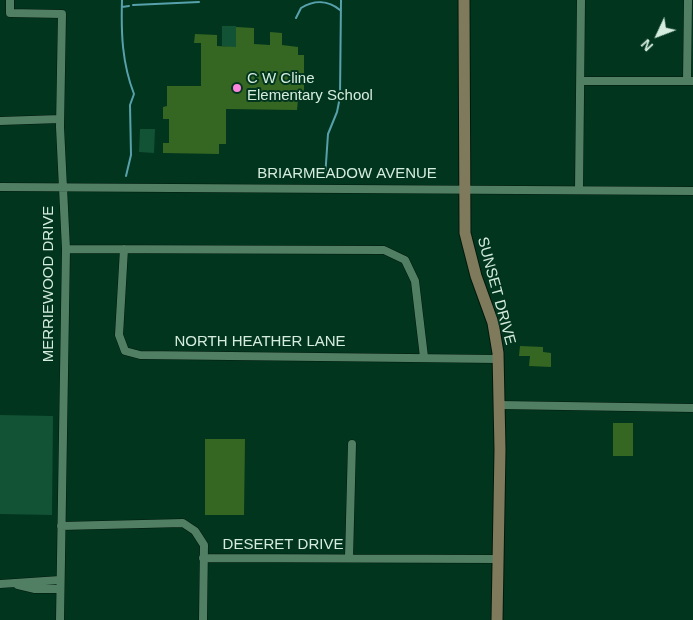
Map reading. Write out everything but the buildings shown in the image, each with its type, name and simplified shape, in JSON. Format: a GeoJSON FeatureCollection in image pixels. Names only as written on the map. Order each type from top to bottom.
{"type":"FeatureCollection","features":[{"type":"Feature","properties":{"kind":"street","name":"MERRIEWOOD DRIVE"},"geometry":{"type":"LineString","coordinates":[[10,0],[10,13],[62,14],[60,119],[66,249],[60,620]]}},
{"type":"Feature","properties":{"kind":"street","name":"SUNSET DRIVE"},"geometry":{"type":"LineString","coordinates":[[464,0],[465,233],[476,276],[493,323],[498,359],[497,620]]}},
{"type":"Feature","properties":{"kind":"street"},"geometry":{"type":"LineString","coordinates":[[579,190],[581,0]]}},
{"type":"Feature","properties":{"kind":"street"},"geometry":{"type":"LineString","coordinates":[[580,81],[690,81],[688,0]]}},
{"type":"Feature","properties":{"kind":"street"},"geometry":{"type":"LineString","coordinates":[[0,121],[60,119]]}},
{"type":"Feature","properties":{"kind":"street","name":"BRIARMEADOW AVENUE"},"geometry":{"type":"LineString","coordinates":[[0,187],[693,191]]}},
{"type":"Feature","properties":{"kind":"street"},"geometry":{"type":"LineString","coordinates":[[66,249],[384,250],[404,260],[415,281],[424,357]]}},
{"type":"Feature","properties":{"kind":"street","name":"NORTH HEATHER LANE"},"geometry":{"type":"LineString","coordinates":[[124,250],[119,335],[125,351],[140,355],[498,359]]}},
{"type":"Feature","properties":{"kind":"street"},"geometry":{"type":"LineString","coordinates":[[499,405],[693,408]]}},
{"type":"Feature","properties":{"kind":"street"},"geometry":{"type":"LineString","coordinates":[[349,558],[352,444]]}},
{"type":"Feature","properties":{"kind":"street","name":"DESERET DRIVE"},"geometry":{"type":"LineString","coordinates":[[61,526],[184,523],[195,531],[204,545],[203,558],[498,558]]}},
{"type":"Feature","properties":{"kind":"street"},"geometry":{"type":"LineString","coordinates":[[203,558],[203,620]]}},
{"type":"Feature","properties":{"kind":"street"},"geometry":{"type":"LineString","coordinates":[[16,585],[32,581],[60,580]]}},
{"type":"Feature","properties":{"kind":"street"},"geometry":{"type":"LineString","coordinates":[[0,584],[35,589],[60,589]]}},
{"type":"Feature","properties":{"kind":"green space"},"geometry":{"type":"Polygon","coordinates":[[[222,26],[236,26],[236,48],[222,46],[222,26]]]}},
{"type":"Feature","properties":{"kind":"green space"},"geometry":{"type":"Polygon","coordinates":[[[140,129],[155,129],[154,153],[139,152],[140,129]]]}},
{"type":"Feature","properties":{"kind":"green space"},"geometry":{"type":"Polygon","coordinates":[[[0,415],[53,416],[52,515],[0,514],[0,415]]]}},
{"type":"Feature","properties":{"kind":"waterway"},"geometry":{"type":"LineString","coordinates":[[122,0],[123,48],[134,94],[130,105],[131,155],[126,176]]}},
{"type":"Feature","properties":{"kind":"waterway"},"geometry":{"type":"LineString","coordinates":[[325,178],[328,134],[337,112],[340,97],[341,0]]}},
{"type":"Feature","properties":{"kind":"waterway"},"geometry":{"type":"LineString","coordinates":[[133,5],[199,2]]}},
{"type":"Feature","properties":{"kind":"waterway"},"geometry":{"type":"LineString","coordinates":[[296,18],[301,8],[316,2],[331,4],[340,10]]}},
{"type":"Feature","properties":{"kind":"waterway"},"geometry":{"type":"LineString","coordinates":[[122,7],[129,6]]}},
{"type":"Feature","properties":{"kind":"place","name":"C W Cline Elementary School"},"geometry":{"type":"Point","coordinates":[237,88]}}]}
